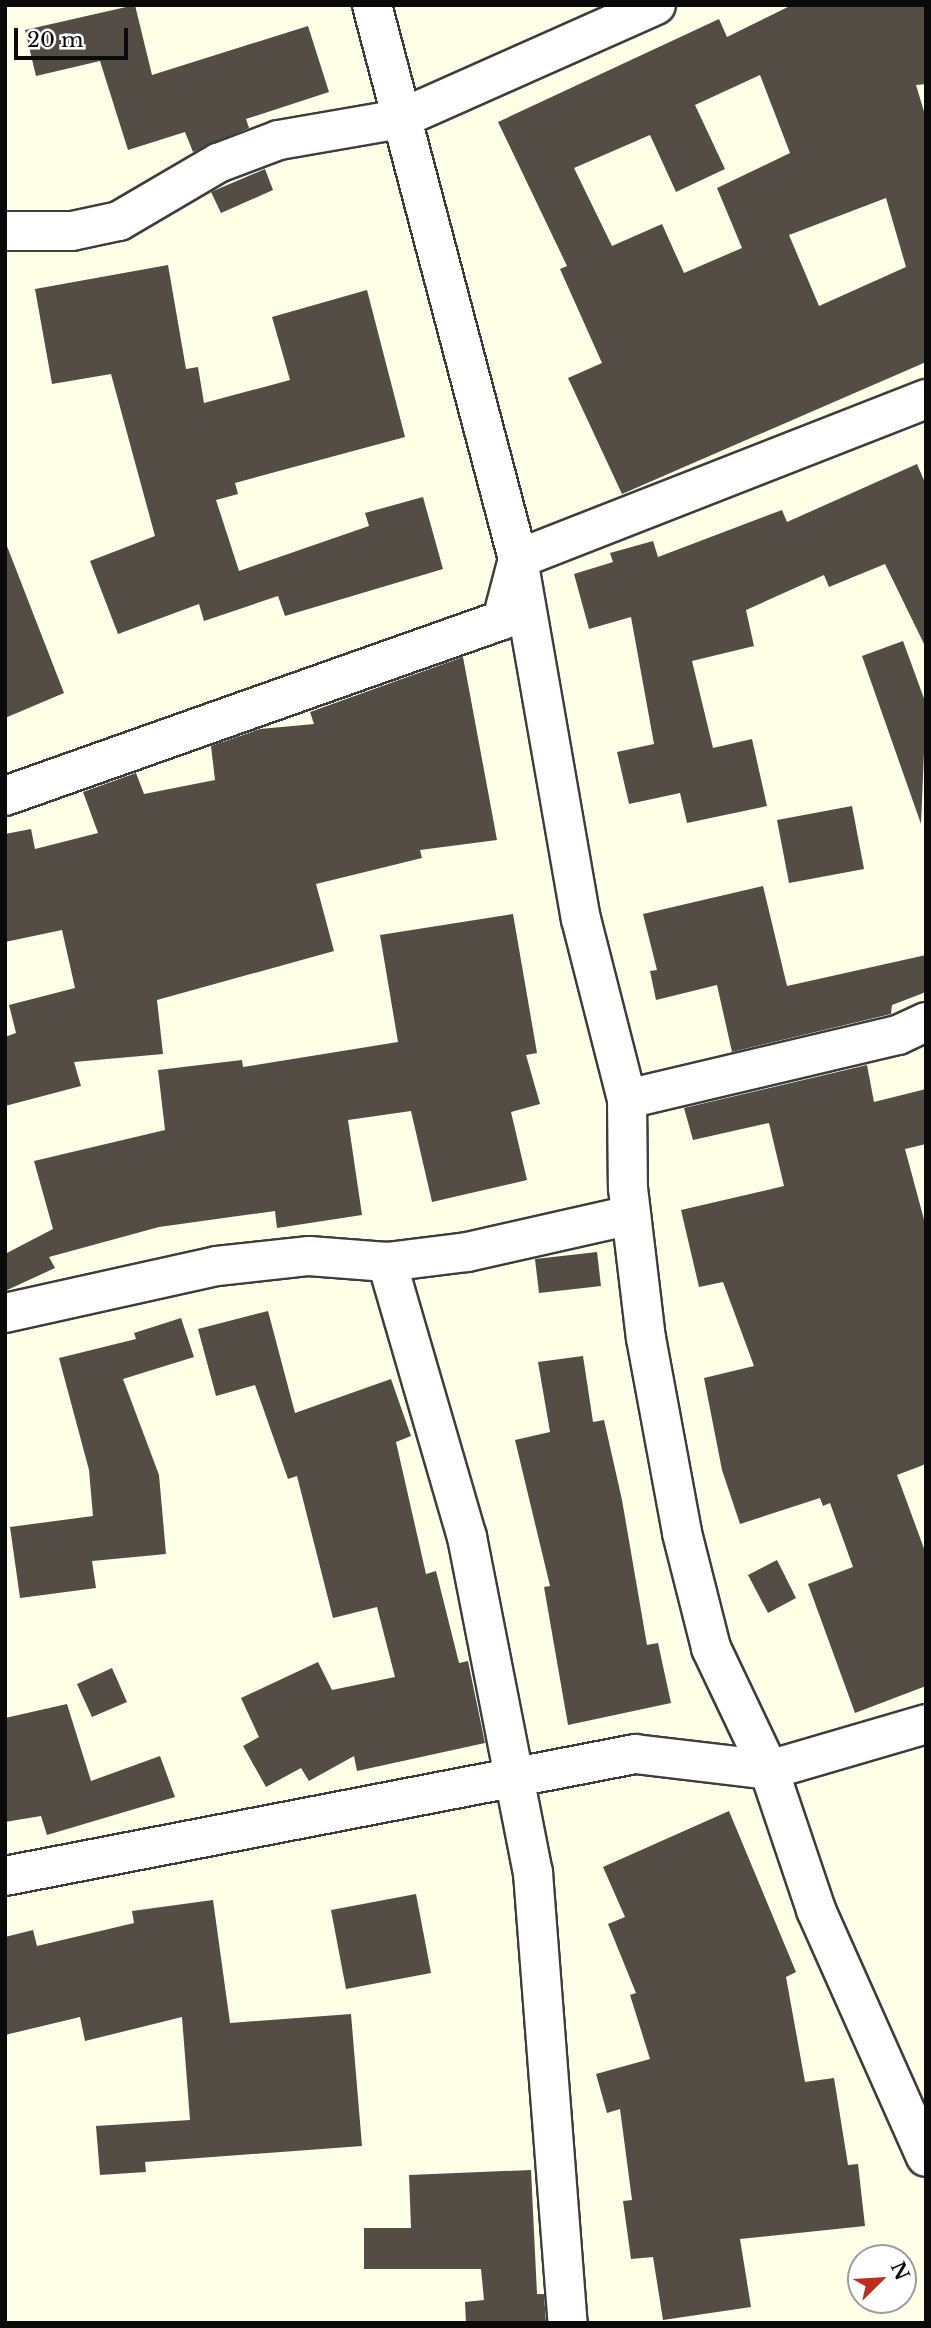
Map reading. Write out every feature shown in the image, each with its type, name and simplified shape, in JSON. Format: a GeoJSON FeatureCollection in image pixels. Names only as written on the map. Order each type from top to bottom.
{"type":"FeatureCollection","features":[{"type":"Feature","properties":{"kind":"street"},"geometry":{"type":"LineString","coordinates":[[372,5],[518,559],[581,919],[627,1099],[631,1215],[682,1533],[711,1648],[769,1770],[816,1910],[926,2157]]}},
{"type":"Feature","properties":{"kind":"street"},"geometry":{"type":"LineString","coordinates":[[5,231],[72,231],[119,221],[155,203],[187,177],[279,140],[400,119],[656,5]]}},
{"type":"Feature","properties":{"kind":"street"},"geometry":{"type":"LineString","coordinates":[[518,559],[926,399]]}},
{"type":"Feature","properties":{"kind":"street"},"geometry":{"type":"LineString","coordinates":[[5,796],[502,620],[518,559]]}},
{"type":"Feature","properties":{"kind":"street"},"geometry":{"type":"LineString","coordinates":[[627,1099],[898,1035],[926,1022]]}},
{"type":"Feature","properties":{"kind":"street"},"geometry":{"type":"LineString","coordinates":[[5,1312],[217,1266],[309,1256],[387,1262],[467,1252],[631,1215]]}},
{"type":"Feature","properties":{"kind":"street"},"geometry":{"type":"LineString","coordinates":[[387,1262],[467,1537],[533,1873],[568,2323]]}},
{"type":"Feature","properties":{"kind":"street"},"geometry":{"type":"LineString","coordinates":[[5,1876],[635,1754],[769,1770],[926,1724]]}},
{"type":"Feature","properties":{"kind":"building"},"geometry":{"type":"Polygon","coordinates":[[[135,5],[152,75],[308,26],[329,92],[246,119],[249,128],[193,152],[185,132],[128,150],[100,61],[36,76],[25,30],[135,5]]]}},
{"type":"Feature","properties":{"kind":"building"},"geometry":{"type":"Polygon","coordinates":[[[792,5],[926,5],[926,84],[916,85],[926,118],[926,362],[622,494],[568,378],[602,363],[560,269],[567,266],[498,122],[719,19],[727,37],[792,5]],[[760,75],[695,105],[725,169],[676,192],[650,135],[574,168],[612,246],[662,224],[684,273],[742,248],[717,188],[790,153],[760,75]],[[886,198],[789,235],[819,306],[906,267],[886,198]]]}},
{"type":"Feature","properties":{"kind":"building"},"geometry":{"type":"Polygon","coordinates":[[[265,169],[273,190],[221,213],[211,192],[265,169]]]}},
{"type":"Feature","properties":{"kind":"building"},"geometry":{"type":"Polygon","coordinates":[[[168,265],[186,369],[198,367],[204,403],[290,380],[272,317],[367,290],[405,437],[235,483],[238,494],[216,500],[239,571],[369,526],[365,513],[423,497],[443,569],[285,616],[278,596],[204,621],[199,604],[118,634],[90,561],[155,536],[111,374],[52,384],[35,289],[168,265]]]}},
{"type":"Feature","properties":{"kind":"building"},"geometry":{"type":"Polygon","coordinates":[[[917,464],[926,485],[926,648],[885,564],[829,587],[824,575],[746,610],[754,646],[692,661],[713,748],[752,739],[767,806],[687,823],[680,793],[629,804],[617,752],[654,744],[631,617],[589,629],[574,574],[613,562],[610,553],[653,541],[658,557],[782,510],[787,522],[917,464]]]}},
{"type":"Feature","properties":{"kind":"building"},"geometry":{"type":"Polygon","coordinates":[[[5,541],[64,693],[5,718],[5,541]]]}},
{"type":"Feature","properties":{"kind":"building"},"geometry":{"type":"Polygon","coordinates":[[[903,641],[926,704],[921,824],[862,656],[903,641]]]}},
{"type":"Feature","properties":{"kind":"building"},"geometry":{"type":"Polygon","coordinates":[[[463,657],[497,840],[420,850],[422,858],[316,884],[334,951],[157,1000],[163,1054],[74,1062],[81,1086],[5,1106],[5,1037],[16,1033],[9,1005],[75,988],[62,930],[5,942],[5,834],[31,829],[35,849],[98,833],[83,792],[136,773],[144,794],[215,780],[211,746],[260,729],[314,724],[310,712],[463,657]]]}},
{"type":"Feature","properties":{"kind":"building"},"geometry":{"type":"Polygon","coordinates":[[[852,806],[864,869],[789,883],[777,820],[852,806]]]}},
{"type":"Feature","properties":{"kind":"building"},"geometry":{"type":"Polygon","coordinates":[[[763,886],[787,986],[926,955],[926,992],[892,1005],[891,1014],[732,1052],[717,985],[656,1000],[650,971],[657,970],[643,914],[763,886]]]}},
{"type":"Feature","properties":{"kind":"building"},"geometry":{"type":"Polygon","coordinates":[[[513,914],[537,1053],[526,1055],[540,1104],[511,1112],[527,1180],[432,1202],[411,1111],[348,1120],[362,1215],[277,1228],[275,1211],[159,1227],[49,1257],[55,1268],[5,1291],[5,1254],[53,1229],[34,1161],[165,1130],[158,1070],[242,1060],[243,1067],[398,1042],[380,935],[513,914]]]}},
{"type":"Feature","properties":{"kind":"building"},"geometry":{"type":"Polygon","coordinates":[[[867,1065],[874,1102],[926,1089],[926,1144],[905,1149],[926,1227],[926,1464],[897,1475],[926,1554],[926,1686],[855,1713],[808,1584],[853,1567],[830,1503],[823,1506],[820,1498],[740,1524],[722,1470],[704,1378],[754,1366],[723,1282],[699,1287],[681,1210],[784,1186],[769,1123],[693,1140],[684,1108],[867,1065]]]}},
{"type":"Feature","properties":{"kind":"building"},"geometry":{"type":"Polygon","coordinates":[[[597,1252],[601,1286],[539,1293],[535,1259],[597,1252]]]}},
{"type":"Feature","properties":{"kind":"building"},"geometry":{"type":"Polygon","coordinates":[[[268,1311],[295,1413],[391,1379],[411,1436],[396,1442],[426,1574],[436,1571],[459,1663],[468,1661],[485,1743],[357,1771],[354,1756],[309,1781],[301,1768],[266,1787],[243,1746],[259,1737],[241,1698],[318,1662],[332,1690],[395,1677],[377,1607],[333,1618],[297,1476],[288,1479],[255,1385],[216,1396],[198,1329],[268,1311]]]}},
{"type":"Feature","properties":{"kind":"building"},"geometry":{"type":"Polygon","coordinates":[[[181,1318],[194,1357],[123,1379],[159,1475],[166,1554],[92,1561],[96,1588],[20,1598],[10,1527],[93,1516],[89,1470],[59,1358],[136,1339],[134,1333],[181,1318]]]}},
{"type":"Feature","properties":{"kind":"building"},"geometry":{"type":"Polygon","coordinates":[[[583,1356],[593,1422],[604,1420],[622,1500],[647,1645],[658,1643],[671,1703],[568,1725],[544,1587],[550,1586],[515,1440],[550,1432],[538,1362],[583,1356]]]}},
{"type":"Feature","properties":{"kind":"building"},"geometry":{"type":"Polygon","coordinates":[[[777,1560],[796,1598],[768,1613],[748,1575],[777,1560]]]}},
{"type":"Feature","properties":{"kind":"building"},"geometry":{"type":"Polygon","coordinates":[[[112,1668],[127,1702],[92,1717],[77,1684],[112,1668]]]}},
{"type":"Feature","properties":{"kind":"building"},"geometry":{"type":"Polygon","coordinates":[[[67,1704],[91,1781],[160,1756],[175,1797],[47,1835],[41,1816],[5,1822],[5,1718],[67,1704]]]}},
{"type":"Feature","properties":{"kind":"building"},"geometry":{"type":"Polygon","coordinates":[[[729,1811],[796,1972],[786,1977],[805,2082],[834,2078],[848,2165],[858,2164],[865,2226],[740,2239],[751,2307],[663,2320],[653,2257],[631,2259],[623,2201],[632,2200],[620,2109],[607,2113],[596,2074],[650,2059],[630,1995],[636,1993],[608,1924],[625,1917],[603,1867],[729,1811]]]}},
{"type":"Feature","properties":{"kind":"building"},"geometry":{"type":"Polygon","coordinates":[[[416,1894],[431,1973],[346,1989],[331,1910],[416,1894]]]}},
{"type":"Feature","properties":{"kind":"building"},"geometry":{"type":"Polygon","coordinates":[[[213,1900],[230,2023],[351,2014],[362,2146],[145,2162],[146,2172],[100,2175],[96,2126],[190,2120],[182,2017],[85,2041],[80,2017],[5,2035],[5,1937],[33,1930],[37,1946],[134,1923],[132,1911],[213,1900]]]}},
{"type":"Feature","properties":{"kind":"building"},"geometry":{"type":"Polygon","coordinates":[[[531,2170],[537,2294],[544,2294],[546,2323],[466,2323],[465,2302],[484,2300],[481,2269],[364,2269],[364,2228],[411,2228],[409,2175],[531,2170]]]}}]}
